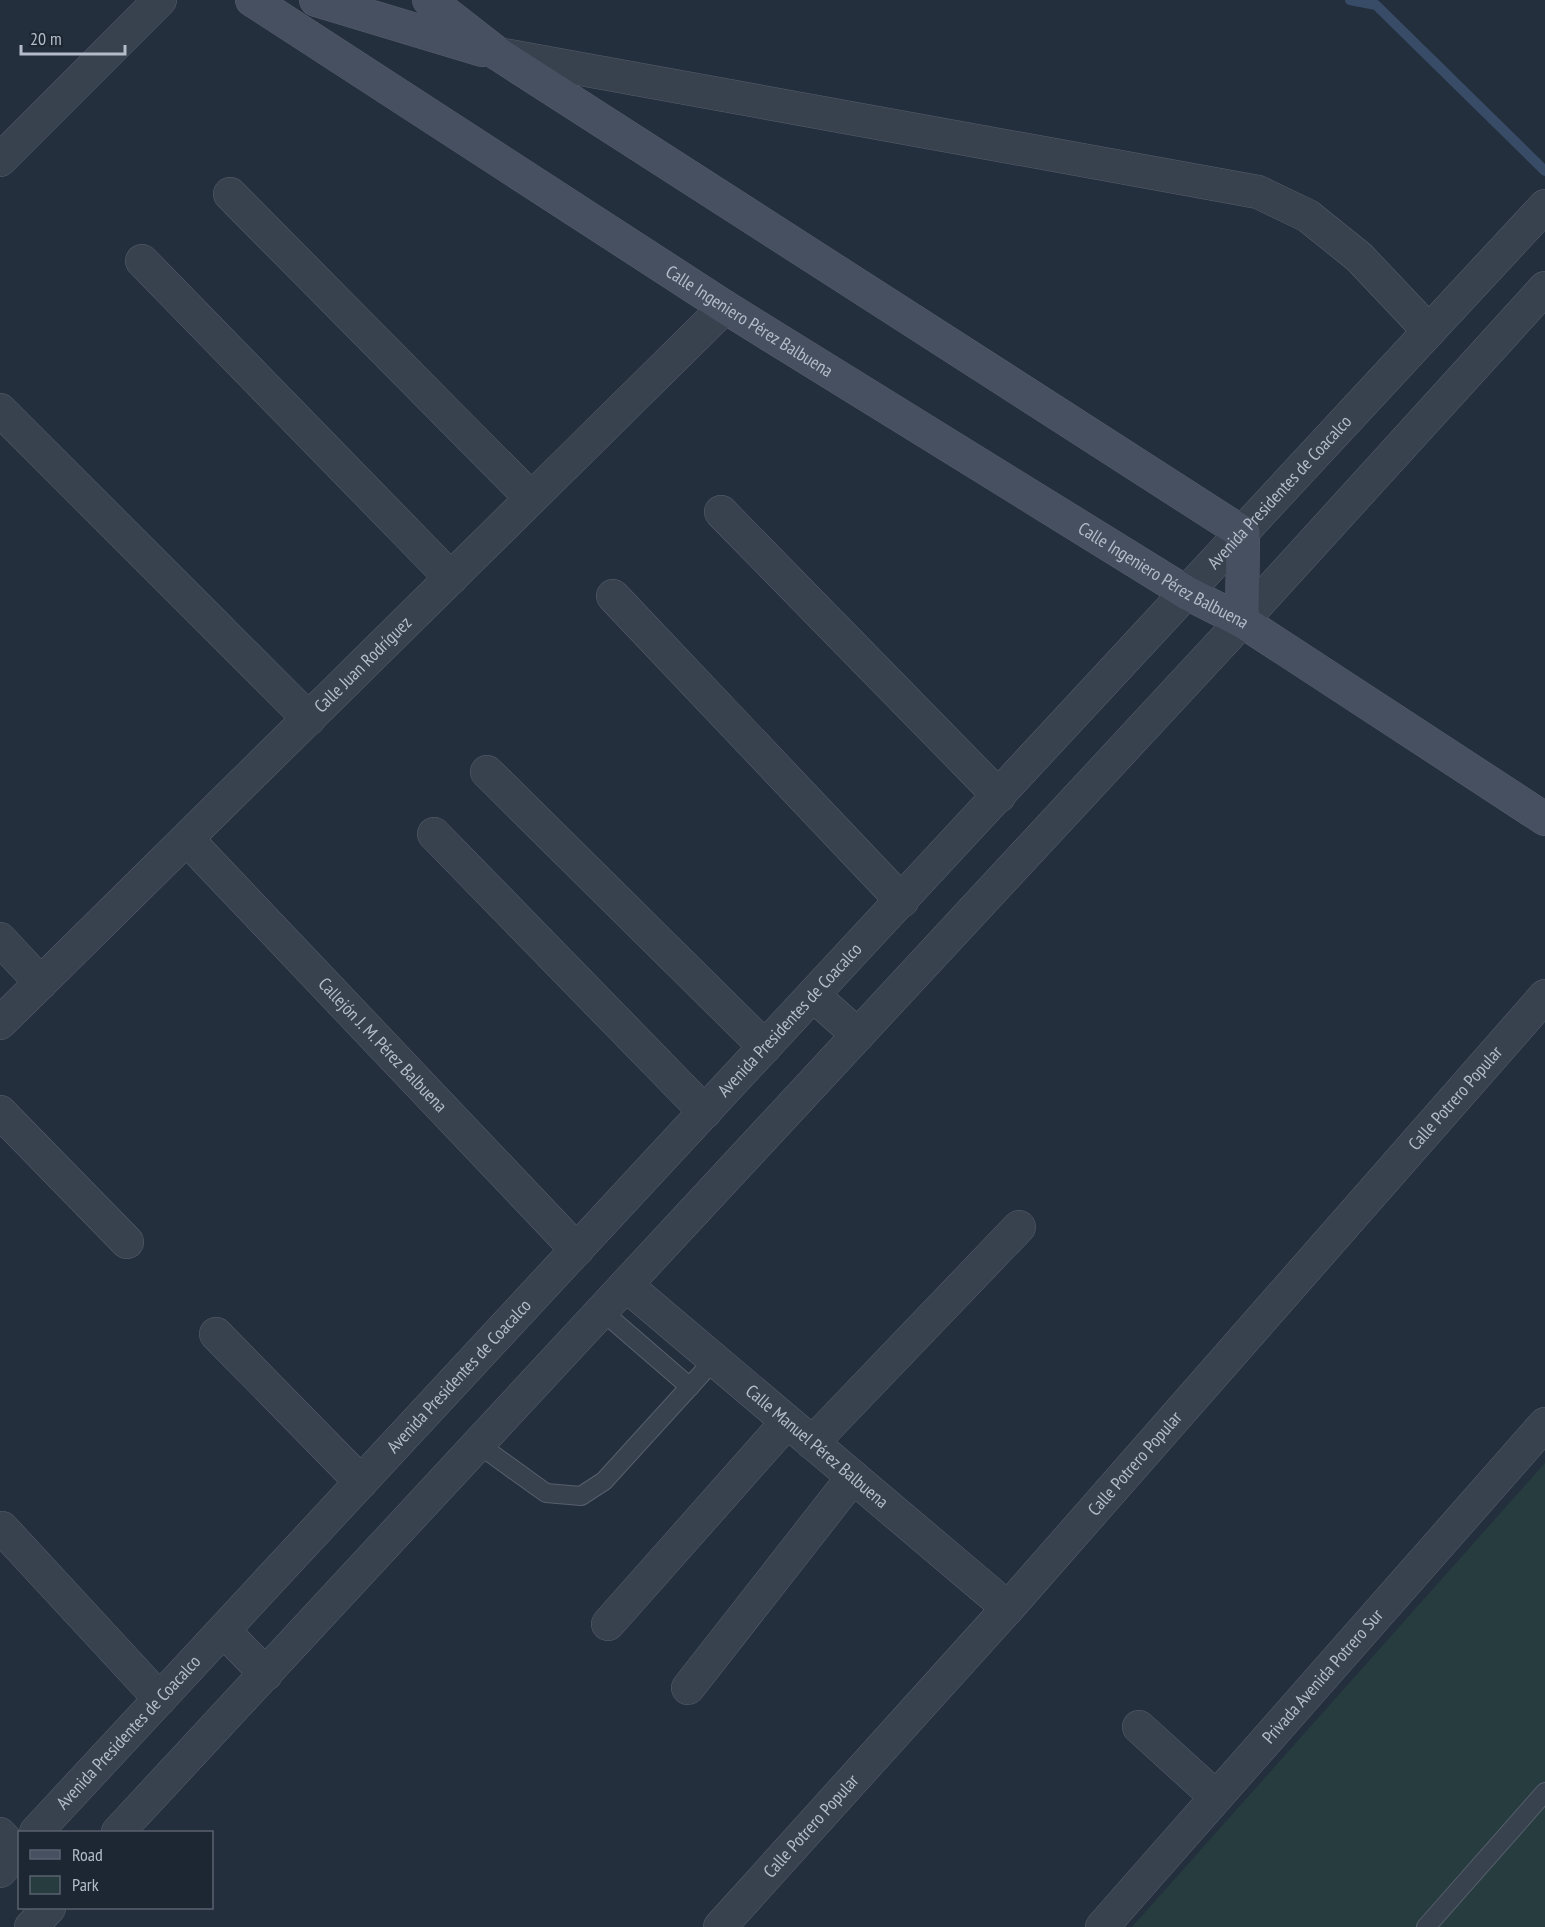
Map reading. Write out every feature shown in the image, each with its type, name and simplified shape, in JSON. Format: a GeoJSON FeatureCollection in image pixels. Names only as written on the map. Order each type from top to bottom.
{"type":"FeatureCollection","features":[{"type":"Feature","properties":{"kind":"main road","name":"Calle Ingeniero Pérez Balbuena"},"geometry":{"type":"LineString","coordinates":[[252,0],[725,307],[1187,593],[1242,621],[1243,533]]}},
{"type":"Feature","properties":{"kind":"main road"},"geometry":{"type":"LineString","coordinates":[[316,0],[498,54]]}},
{"type":"Feature","properties":{"kind":"main road"},"geometry":{"type":"LineString","coordinates":[[429,0],[498,54],[1243,533]]}},
{"type":"Feature","properties":{"kind":"main road"},"geometry":{"type":"LineString","coordinates":[[1242,621],[1545,819]]}},
{"type":"Feature","properties":{"kind":"street"},"geometry":{"type":"LineString","coordinates":[[0,160],[160,0]]}},
{"type":"Feature","properties":{"kind":"street"},"geometry":{"type":"LineString","coordinates":[[498,54],[1258,192],[1308,216],[1350,250],[1429,332]]}},
{"type":"Feature","properties":{"kind":"street"},"geometry":{"type":"LineString","coordinates":[[230,194],[531,498]]}},
{"type":"Feature","properties":{"kind":"street","name":"Avenida Presidentes de Coacalco"},"geometry":{"type":"LineString","coordinates":[[31,1831],[224,1631],[1545,206]]}},
{"type":"Feature","properties":{"kind":"street"},"geometry":{"type":"LineString","coordinates":[[142,261],[451,578]]}},
{"type":"Feature","properties":{"kind":"street"},"geometry":{"type":"LineString","coordinates":[[120,1831],[1242,621],[1535,299]]}},
{"type":"Feature","properties":{"kind":"street","name":"Calle Juan Rodríguez"},"geometry":{"type":"LineString","coordinates":[[0,1023],[725,307]]}},
{"type":"Feature","properties":{"kind":"street"},"geometry":{"type":"LineString","coordinates":[[0,410],[309,718]]}},
{"type":"Feature","properties":{"kind":"street"},"geometry":{"type":"LineString","coordinates":[[721,512],[999,796]]}},
{"type":"Feature","properties":{"kind":"street"},"geometry":{"type":"LineString","coordinates":[[613,596],[902,901]]}},
{"type":"Feature","properties":{"kind":"street"},"geometry":{"type":"LineString","coordinates":[[487,772],[765,1047]]}},
{"type":"Feature","properties":{"kind":"street"},"geometry":{"type":"LineString","coordinates":[[434,834],[705,1112]]}},
{"type":"Feature","properties":{"kind":"street","name":"Callejón J. M. Pérez Balbuena"},"geometry":{"type":"LineString","coordinates":[[187,839],[577,1250]]}},
{"type":"Feature","properties":{"kind":"street"},"geometry":{"type":"LineString","coordinates":[[0,939],[41,983]]}},
{"type":"Feature","properties":{"kind":"street"},"geometry":{"type":"LineString","coordinates":[[814,996],[858,1035]]}},
{"type":"Feature","properties":{"kind":"street","name":"Calle Potrero Popular"},"geometry":{"type":"LineString","coordinates":[[720,1927],[1008,1608],[1545,996]]}},
{"type":"Feature","properties":{"kind":"street"},"geometry":{"type":"LineString","coordinates":[[0,1113],[127,1242]]}},
{"type":"Feature","properties":{"kind":"street"},"geometry":{"type":"LineString","coordinates":[[812,1443],[1019,1227]]}},
{"type":"Feature","properties":{"kind":"street","name":"Calle Manuel Pérez Balbuena"},"geometry":{"type":"LineString","coordinates":[[626,1286],[1008,1608]]}},
{"type":"Feature","properties":{"kind":"street"},"geometry":{"type":"LineString","coordinates":[[216,1334],[362,1482]]}},
{"type":"Feature","properties":{"kind":"street"},"geometry":{"type":"LineString","coordinates":[[608,1624],[787,1422]]}},
{"type":"Feature","properties":{"kind":"street","name":"Privada Avenida Potrero Sur"},"geometry":{"type":"LineString","coordinates":[[1102,1927],[1545,1424]]}},
{"type":"Feature","properties":{"kind":"street"},"geometry":{"type":"LineString","coordinates":[[688,1688],[853,1477]]}},
{"type":"Feature","properties":{"kind":"street"},"geometry":{"type":"LineString","coordinates":[[2,1528],[160,1699]]}},
{"type":"Feature","properties":{"kind":"street"},"geometry":{"type":"LineString","coordinates":[[224,1631],[266,1674]]}},
{"type":"Feature","properties":{"kind":"street"},"geometry":{"type":"LineString","coordinates":[[1139,1728],[1216,1797]]}},
{"type":"Feature","properties":{"kind":"street"},"geometry":{"type":"LineString","coordinates":[[31,1927],[48,1909]]}},
{"type":"Feature","properties":{"kind":"lane"},"geometry":{"type":"LineString","coordinates":[[602,1311],[690,1387]]}},
{"type":"Feature","properties":{"kind":"lane"},"geometry":{"type":"LineString","coordinates":[[478,1444],[546,1493],[580,1496],[604,1481],[714,1360]]}},
{"type":"Feature","properties":{"kind":"lane"},"geometry":{"type":"LineString","coordinates":[[1426,1927],[1545,1792]]}},
{"type":"Feature","properties":{"kind":"green space"},"geometry":{"type":"Polygon","coordinates":[[[1545,1463],[1545,1927],[1132,1927],[1545,1463]]]}},
{"type":"Feature","properties":{"kind":"waterway"},"geometry":{"type":"LineString","coordinates":[[1350,0],[1376,5],[1545,171]]}}]}
